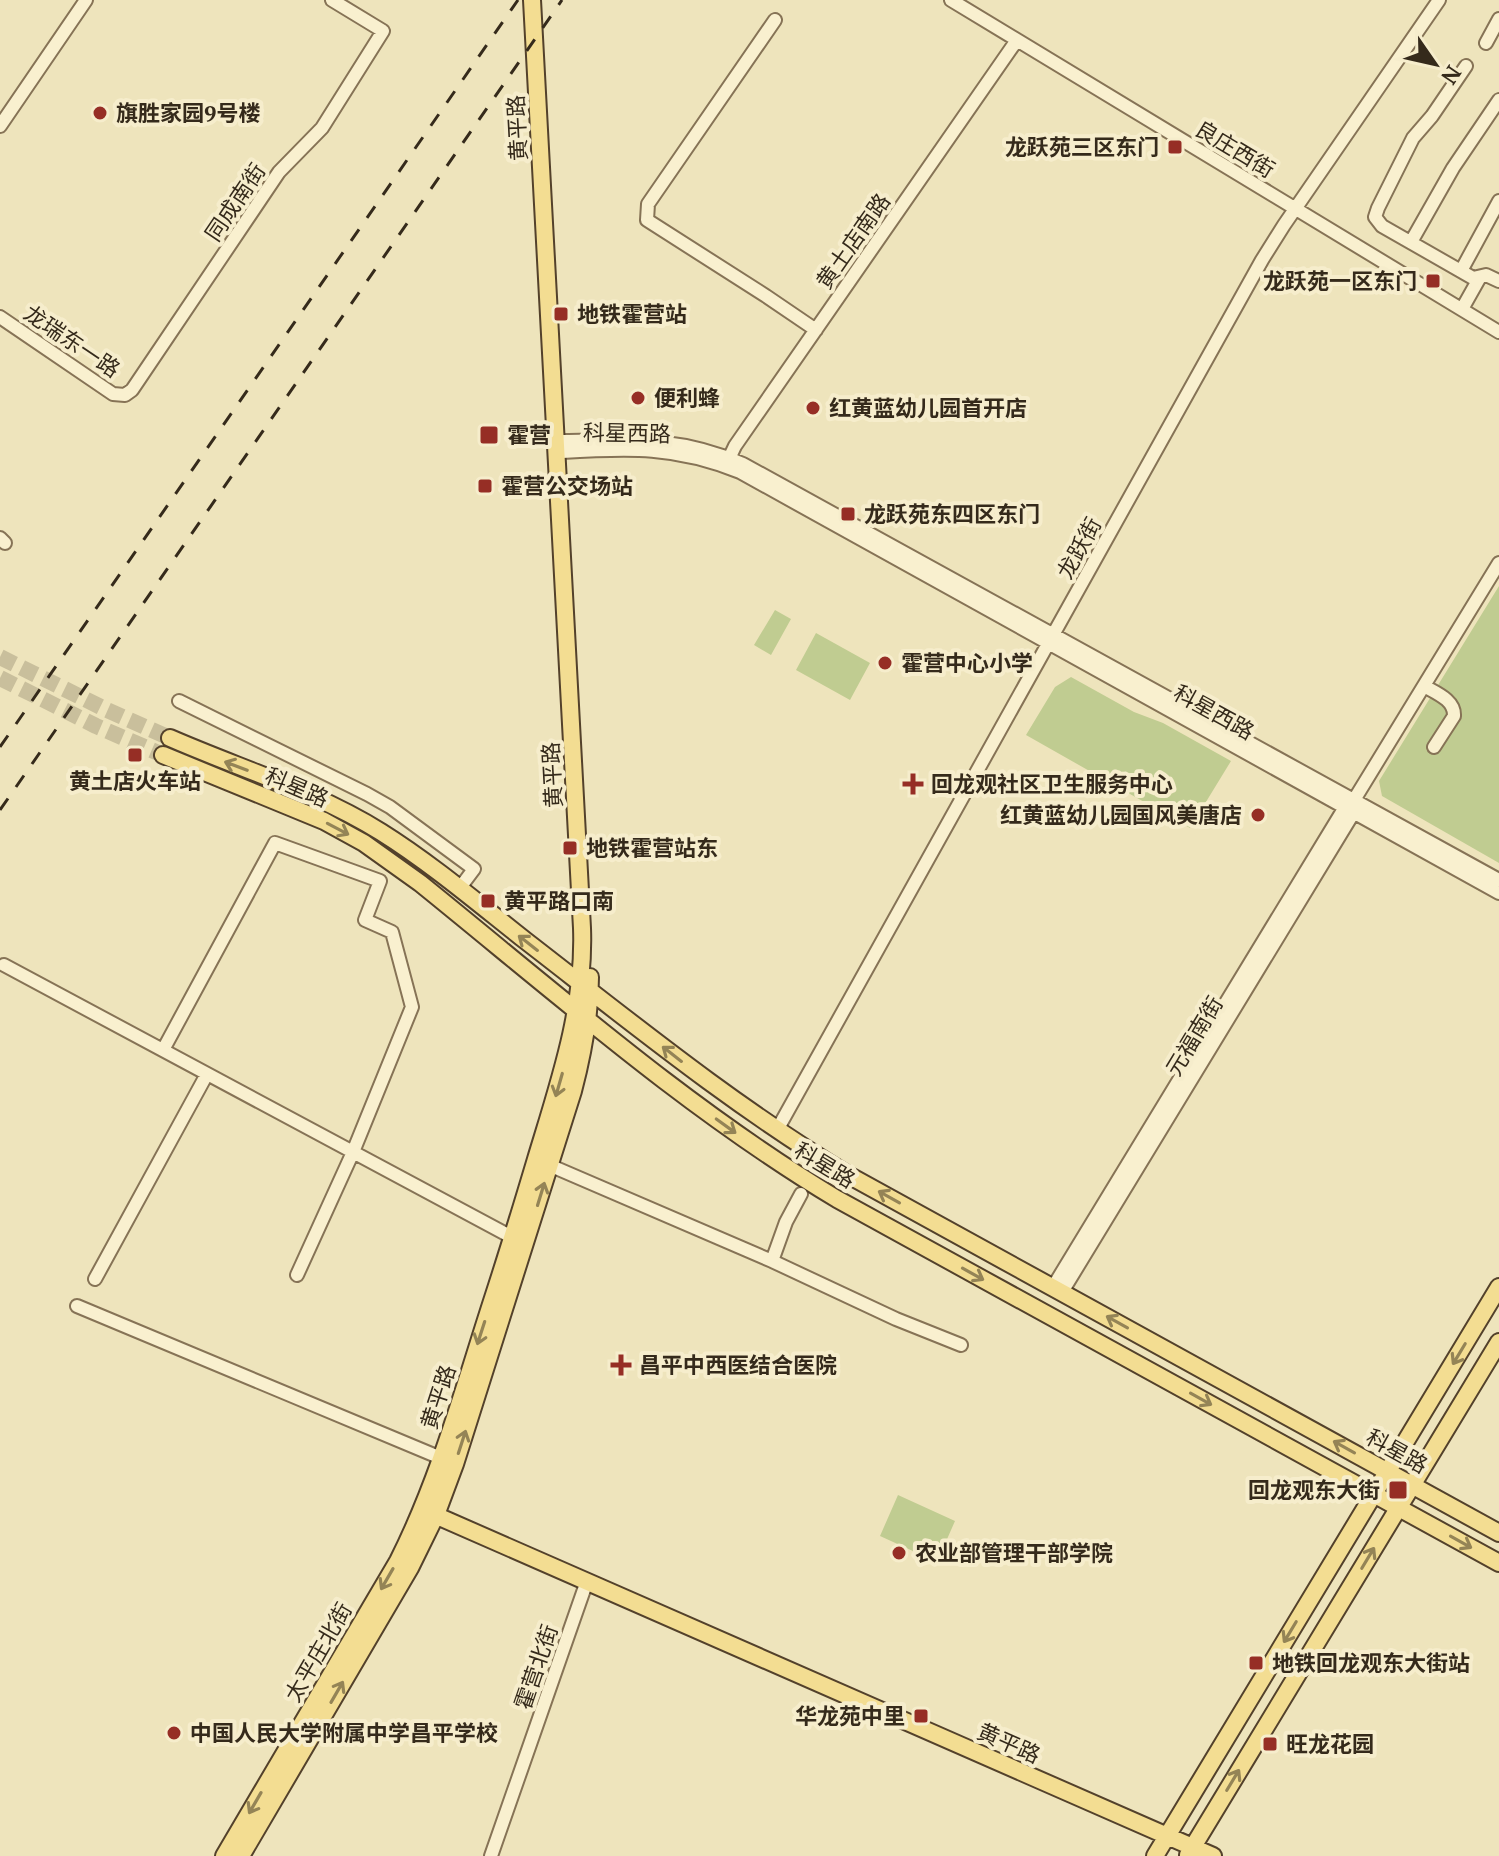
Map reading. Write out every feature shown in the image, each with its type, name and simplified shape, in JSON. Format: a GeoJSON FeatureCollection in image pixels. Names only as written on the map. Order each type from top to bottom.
{"type":"FeatureCollection","features":[{"type":"Feature","properties":{"kind":"main road","name":"黄平路"},"geometry":{"type":"LineString","coordinates":[[429,1512],[455,1464],[543,1162],[567,1058],[582,1014],[585,987],[535,0]]}},
{"type":"Feature","properties":{"kind":"main road","name":"科星路"},"geometry":{"type":"LineString","coordinates":[[170,738],[347,812],[391,839],[459,889],[685,1065],[777,1130],[850,1176],[1499,1533]]}},
{"type":"Feature","properties":{"kind":"main road","name":"科星路"},"geometry":{"type":"LineString","coordinates":[[163,755],[324,821],[364,843],[420,883],[697,1105],[837,1199],[1499,1563]]}},
{"type":"Feature","properties":{"kind":"main road","name":"黄平路"},"geometry":{"type":"LineString","coordinates":[[429,1512],[441,1458],[519,1241]]}},
{"type":"Feature","properties":{"kind":"main road"},"geometry":{"type":"LineString","coordinates":[[1155,1856],[1499,1287]]}},
{"type":"Feature","properties":{"kind":"main road"},"geometry":{"type":"LineString","coordinates":[[1190,1852],[1499,1342]]}},
{"type":"Feature","properties":{"kind":"main road","name":"黄平路"},"geometry":{"type":"LineString","coordinates":[[429,1512],[1167,1836],[1190,1852],[1213,1856]]}},
{"type":"Feature","properties":{"kind":"main road","name":"太平庄北街"},"geometry":{"type":"LineString","coordinates":[[224,1856],[429,1512]]}},
{"type":"Feature","properties":{"kind":"main road","name":"太平庄北街"},"geometry":{"type":"LineString","coordinates":[[241,1856],[410,1568],[429,1512]]}},
{"type":"Feature","properties":{"kind":"street"},"geometry":{"type":"LineString","coordinates":[[0,126],[86,0]]}},
{"type":"Feature","properties":{"kind":"street","name":"同成南街"},"geometry":{"type":"LineString","coordinates":[[122,396],[134,387],[279,172],[322,128],[383,31],[332,0]]}},
{"type":"Feature","properties":{"kind":"street","name":"良庄西街"},"geometry":{"type":"LineString","coordinates":[[951,0],[1499,332]]}},
{"type":"Feature","properties":{"kind":"street","name":"龙跃街"},"geometry":{"type":"LineString","coordinates":[[777,1130],[1262,260],[1439,0]]}},
{"type":"Feature","properties":{"kind":"street"},"geometry":{"type":"LineString","coordinates":[[1486,43],[1499,19]]}},
{"type":"Feature","properties":{"kind":"street"},"geometry":{"type":"LineString","coordinates":[[775,20],[648,204],[647,220],[816,330]]}},
{"type":"Feature","properties":{"kind":"street","name":"黄土店南路"},"geometry":{"type":"LineString","coordinates":[[727,462],[735,446],[1017,40]]}},
{"type":"Feature","properties":{"kind":"street"},"geometry":{"type":"LineString","coordinates":[[1466,66],[1413,138],[1375,217],[1380,224],[1471,275],[1487,275],[1499,281]]}},
{"type":"Feature","properties":{"kind":"street"},"geometry":{"type":"LineString","coordinates":[[1411,242],[1453,168],[1499,100]]}},
{"type":"Feature","properties":{"kind":"street"},"geometry":{"type":"LineString","coordinates":[[1459,308],[1499,201]]}},
{"type":"Feature","properties":{"kind":"street","name":"龙瑞东一路"},"geometry":{"type":"LineString","coordinates":[[0,317],[110,392],[122,396]]}},
{"type":"Feature","properties":{"kind":"street","name":"科星西路"},"geometry":{"type":"LineString","coordinates":[[560,447],[656,441],[700,448],[1351,806],[1499,893]]}},
{"type":"Feature","properties":{"kind":"street","name":"元福南街"},"geometry":{"type":"LineString","coordinates":[[1057,1289],[1499,563]]}},
{"type":"Feature","properties":{"kind":"street"},"geometry":{"type":"LineString","coordinates":[[1424,686],[1450,702],[1455,711],[1434,747]]}},
{"type":"Feature","properties":{"kind":"street"},"geometry":{"type":"LineString","coordinates":[[179,701],[390,807],[474,869],[459,889]]}},
{"type":"Feature","properties":{"kind":"street","name":"科星西路"},"geometry":{"type":"LineString","coordinates":[[1351,806],[1499,880]]}},
{"type":"Feature","properties":{"kind":"street"},"geometry":{"type":"LineString","coordinates":[[163,1050],[275,843],[380,881],[365,920],[392,932],[412,1007],[353,1152],[297,1275]]}},
{"type":"Feature","properties":{"kind":"street"},"geometry":{"type":"LineString","coordinates":[[4,965],[519,1241]]}},
{"type":"Feature","properties":{"kind":"street"},"geometry":{"type":"LineString","coordinates":[[95,1279],[207,1074]]}},
{"type":"Feature","properties":{"kind":"street"},"geometry":{"type":"LineString","coordinates":[[543,1162],[961,1345]]}},
{"type":"Feature","properties":{"kind":"street"},"geometry":{"type":"LineString","coordinates":[[772,1261],[786,1222],[801,1194]]}},
{"type":"Feature","properties":{"kind":"street"},"geometry":{"type":"LineString","coordinates":[[77,1306],[441,1458]]}},
{"type":"Feature","properties":{"kind":"street","name":"霍营北街"},"geometry":{"type":"LineString","coordinates":[[491,1856],[587,1581]]}},
{"type":"Feature","properties":{"kind":"green space"},"geometry":{"type":"Polygon","coordinates":[[[1499,586],[1499,863],[1382,796],[1379,781],[1499,586]]]}},
{"type":"Feature","properties":{"kind":"green space"},"geometry":{"type":"Polygon","coordinates":[[[775,610],[791,619],[771,655],[754,645],[775,610]]]}},
{"type":"Feature","properties":{"kind":"green space"},"geometry":{"type":"Polygon","coordinates":[[[816,633],[870,663],[850,700],[796,670],[816,633]]]}},
{"type":"Feature","properties":{"kind":"green space"},"geometry":{"type":"Polygon","coordinates":[[[1071,677],[1231,761],[1190,828],[1026,735],[1055,687],[1071,677]]]}},
{"type":"Feature","properties":{"kind":"green space"},"geometry":{"type":"Polygon","coordinates":[[[898,1495],[955,1521],[937,1562],[880,1536],[898,1495]]]}},
{"type":"Feature","properties":{"kind":"tunnel"},"geometry":{"type":"LineString","coordinates":[[0,657],[170,738]]}},
{"type":"Feature","properties":{"kind":"tunnel"},"geometry":{"type":"LineString","coordinates":[[0,678],[163,755]]}},
{"type":"Feature","properties":{"kind":"railway"},"geometry":{"type":"LineString","coordinates":[[0,747],[518,0]]}},
{"type":"Feature","properties":{"kind":"railway"},"geometry":{"type":"LineString","coordinates":[[0,810],[562,0]]}},
{"type":"Feature","properties":{"kind":"place","name":"旗胜家园9号楼"},"geometry":{"type":"Point","coordinates":[100,113]}},
{"type":"Feature","properties":{"kind":"place","name":"龙跃苑三区东门"},"geometry":{"type":"Point","coordinates":[1175,147]}},
{"type":"Feature","properties":{"kind":"place","name":"龙跃苑一区东门"},"geometry":{"type":"Point","coordinates":[1433,281]}},
{"type":"Feature","properties":{"kind":"place","name":"地铁霍营站"},"geometry":{"type":"Point","coordinates":[561,314]}},
{"type":"Feature","properties":{"kind":"place","name":"便利蜂"},"geometry":{"type":"Point","coordinates":[638,398]}},
{"type":"Feature","properties":{"kind":"place","name":"红黄蓝幼儿园首开店"},"geometry":{"type":"Point","coordinates":[813,408]}},
{"type":"Feature","properties":{"kind":"place","name":"霍营"},"geometry":{"type":"Point","coordinates":[489,435]}},
{"type":"Feature","properties":{"kind":"place","name":"霍营公交场站"},"geometry":{"type":"Point","coordinates":[485,486]}},
{"type":"Feature","properties":{"kind":"place","name":"龙跃苑东四区东门"},"geometry":{"type":"Point","coordinates":[848,514]}},
{"type":"Feature","properties":{"kind":"place","name":"霍营中心小学"},"geometry":{"type":"Point","coordinates":[885,663]}},
{"type":"Feature","properties":{"kind":"place","name":"黄土店火车站"},"geometry":{"type":"Point","coordinates":[135,755]}},
{"type":"Feature","properties":{"kind":"place","name":"回龙观社区卫生服务中心"},"geometry":{"type":"Point","coordinates":[913,784]}},
{"type":"Feature","properties":{"kind":"place","name":"红黄蓝幼儿园国风美唐店"},"geometry":{"type":"Point","coordinates":[1258,815]}},
{"type":"Feature","properties":{"kind":"place","name":"地铁霍营站东"},"geometry":{"type":"Point","coordinates":[570,848]}},
{"type":"Feature","properties":{"kind":"place","name":"黄平路口南"},"geometry":{"type":"Point","coordinates":[488,901]}},
{"type":"Feature","properties":{"kind":"place","name":"昌平中西医结合医院"},"geometry":{"type":"Point","coordinates":[621,1365]}},
{"type":"Feature","properties":{"kind":"place","name":"回龙观东大街"},"geometry":{"type":"Point","coordinates":[1398,1490]}},
{"type":"Feature","properties":{"kind":"place","name":"农业部管理干部学院"},"geometry":{"type":"Point","coordinates":[899,1553]}},
{"type":"Feature","properties":{"kind":"place","name":"地铁回龙观东大街站"},"geometry":{"type":"Point","coordinates":[1256,1663]}},
{"type":"Feature","properties":{"kind":"place","name":"华龙苑中里"},"geometry":{"type":"Point","coordinates":[921,1716]}},
{"type":"Feature","properties":{"kind":"place","name":"中国人民大学附属中学昌平学校"},"geometry":{"type":"Point","coordinates":[174,1733]}},
{"type":"Feature","properties":{"kind":"place","name":"旺龙花园"},"geometry":{"type":"Point","coordinates":[1270,1744]}}]}
